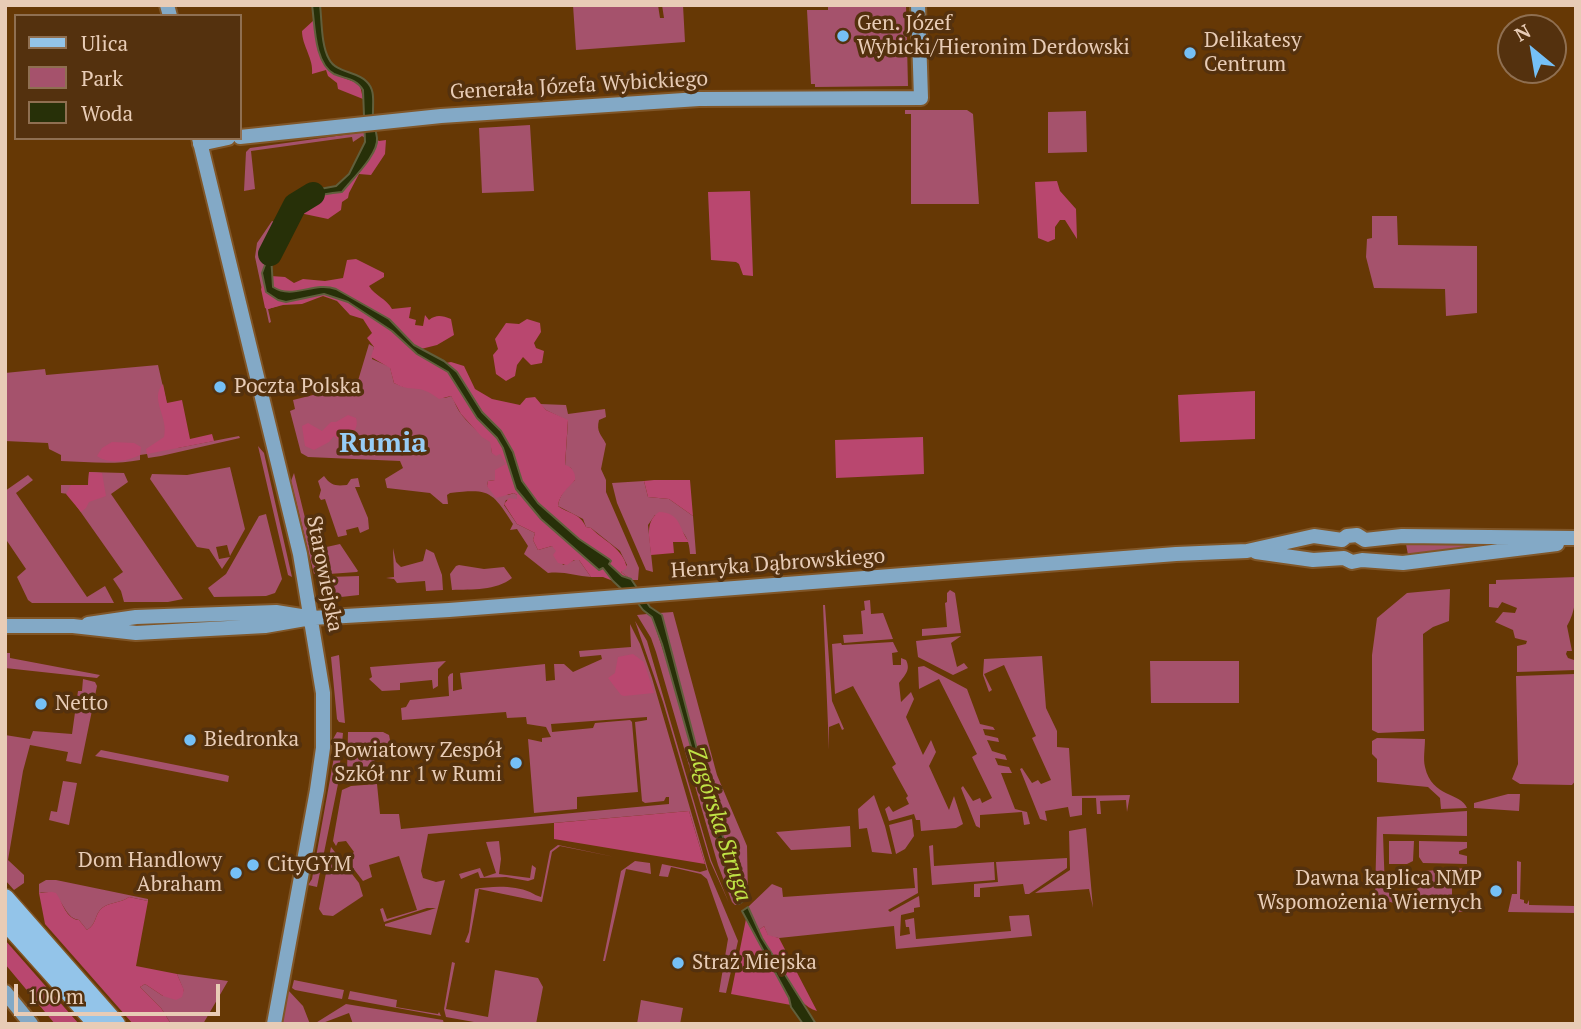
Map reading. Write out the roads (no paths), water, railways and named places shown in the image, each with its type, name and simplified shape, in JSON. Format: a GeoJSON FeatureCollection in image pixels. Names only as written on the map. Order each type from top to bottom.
{"type":"FeatureCollection","features":[{"type":"Feature","properties":{"kind":"main road"},"geometry":{"type":"LineString","coordinates":[[5,898],[116,1024]]}},
{"type":"Feature","properties":{"kind":"main road"},"geometry":{"type":"LineString","coordinates":[[5,921],[97,1024]]}},
{"type":"Feature","properties":{"kind":"street","name":"Generała Józefa Wybickiego"},"geometry":{"type":"LineString","coordinates":[[242,137],[380,121],[699,99],[921,98],[918,5]]}},
{"type":"Feature","properties":{"kind":"street","name":"Starowiejska"},"geometry":{"type":"LineString","coordinates":[[200,141],[300,554],[323,693],[323,748],[274,1024]]}},
{"type":"Feature","properties":{"kind":"street","name":"Henryka Dąbrowskiego"},"geometry":{"type":"LineString","coordinates":[[5,626],[73,626],[145,616],[276,612],[311,618],[449,610],[1163,555],[1248,551],[1314,536],[1342,540],[1352,534],[1365,540],[1402,536],[1576,539]]}},
{"type":"Feature","properties":{"kind":"street","name":"Henryka Dąbrowskiego"},"geometry":{"type":"LineString","coordinates":[[1248,551],[1313,560],[1344,558],[1352,562],[1362,560],[1403,563],[1561,544],[1576,539]]}},
{"type":"Feature","properties":{"kind":"street"},"geometry":{"type":"LineString","coordinates":[[1342,540],[1340,551],[1344,558]]}},
{"type":"Feature","properties":{"kind":"street"},"geometry":{"type":"LineString","coordinates":[[1362,560],[1368,550],[1365,540]]}},
{"type":"Feature","properties":{"kind":"street"},"geometry":{"type":"LineString","coordinates":[[5,992],[31,1024]]}},
{"type":"Feature","properties":{"kind":"water"},"geometry":{"type":"Polygon","coordinates":[[[312,5],[320,5],[324,47],[332,64],[362,78],[371,88],[377,138],[369,159],[342,192],[308,200],[294,216],[284,214],[302,194],[336,186],[349,174],[365,142],[363,90],[354,81],[327,69],[319,53],[312,5]]]}},
{"type":"Feature","properties":{"kind":"water"},"geometry":{"type":"Polygon","coordinates":[[[280,224],[289,225],[271,255],[273,287],[288,292],[320,287],[336,289],[389,319],[414,345],[444,361],[457,372],[482,412],[501,431],[513,452],[522,481],[538,503],[579,539],[609,559],[609,564],[622,576],[631,579],[650,607],[662,615],[700,761],[745,900],[739,904],[727,874],[652,617],[613,581],[603,568],[599,570],[541,519],[516,489],[503,448],[477,418],[448,372],[417,354],[392,331],[348,302],[324,294],[286,302],[266,292],[262,273],[280,224]]]}},
{"type":"Feature","properties":{"kind":"water"},"geometry":{"type":"Polygon","coordinates":[[[748,907],[762,938],[816,1024],[803,1024],[791,1007],[789,998],[742,911],[748,907]]]}},
{"type":"Feature","properties":{"kind":"waterway","name":"Zagórska Struga"},"geometry":{"type":"LineString","coordinates":[[270,254],[295,205],[313,194]]}},
{"type":"Feature","properties":{"kind":"place","name":"Gen. Józef Wybicki/Hieronim Derdowski"},"geometry":{"type":"Point","coordinates":[843,36]}},
{"type":"Feature","properties":{"kind":"place","name":"Delikatesy Centrum"},"geometry":{"type":"Point","coordinates":[1190,53]}},
{"type":"Feature","properties":{"kind":"place","name":"Poczta Polska"},"geometry":{"type":"Point","coordinates":[220,387]}},
{"type":"Feature","properties":{"kind":"place","name":"Netto"},"geometry":{"type":"Point","coordinates":[41,704]}},
{"type":"Feature","properties":{"kind":"place","name":"Biedronka"},"geometry":{"type":"Point","coordinates":[190,740]}},
{"type":"Feature","properties":{"kind":"place","name":"Powiatowy Zespół Szkół nr 1 w Rumi"},"geometry":{"type":"Point","coordinates":[516,763]}},
{"type":"Feature","properties":{"kind":"place","name":"CityGYM"},"geometry":{"type":"Point","coordinates":[253,865]}},
{"type":"Feature","properties":{"kind":"place","name":"Dom Handlowy Abraham"},"geometry":{"type":"Point","coordinates":[236,873]}},
{"type":"Feature","properties":{"kind":"place","name":"Dawna kaplica NMP Wspomożenia Wiernych"},"geometry":{"type":"Point","coordinates":[1496,891]}},
{"type":"Feature","properties":{"kind":"place","name":"Straż Miejska"},"geometry":{"type":"Point","coordinates":[678,963]}},
{"type":"Feature","properties":{"kind":"district","name":"Rumia"},"geometry":{"type":"Point","coordinates":[383,444]}}]}
